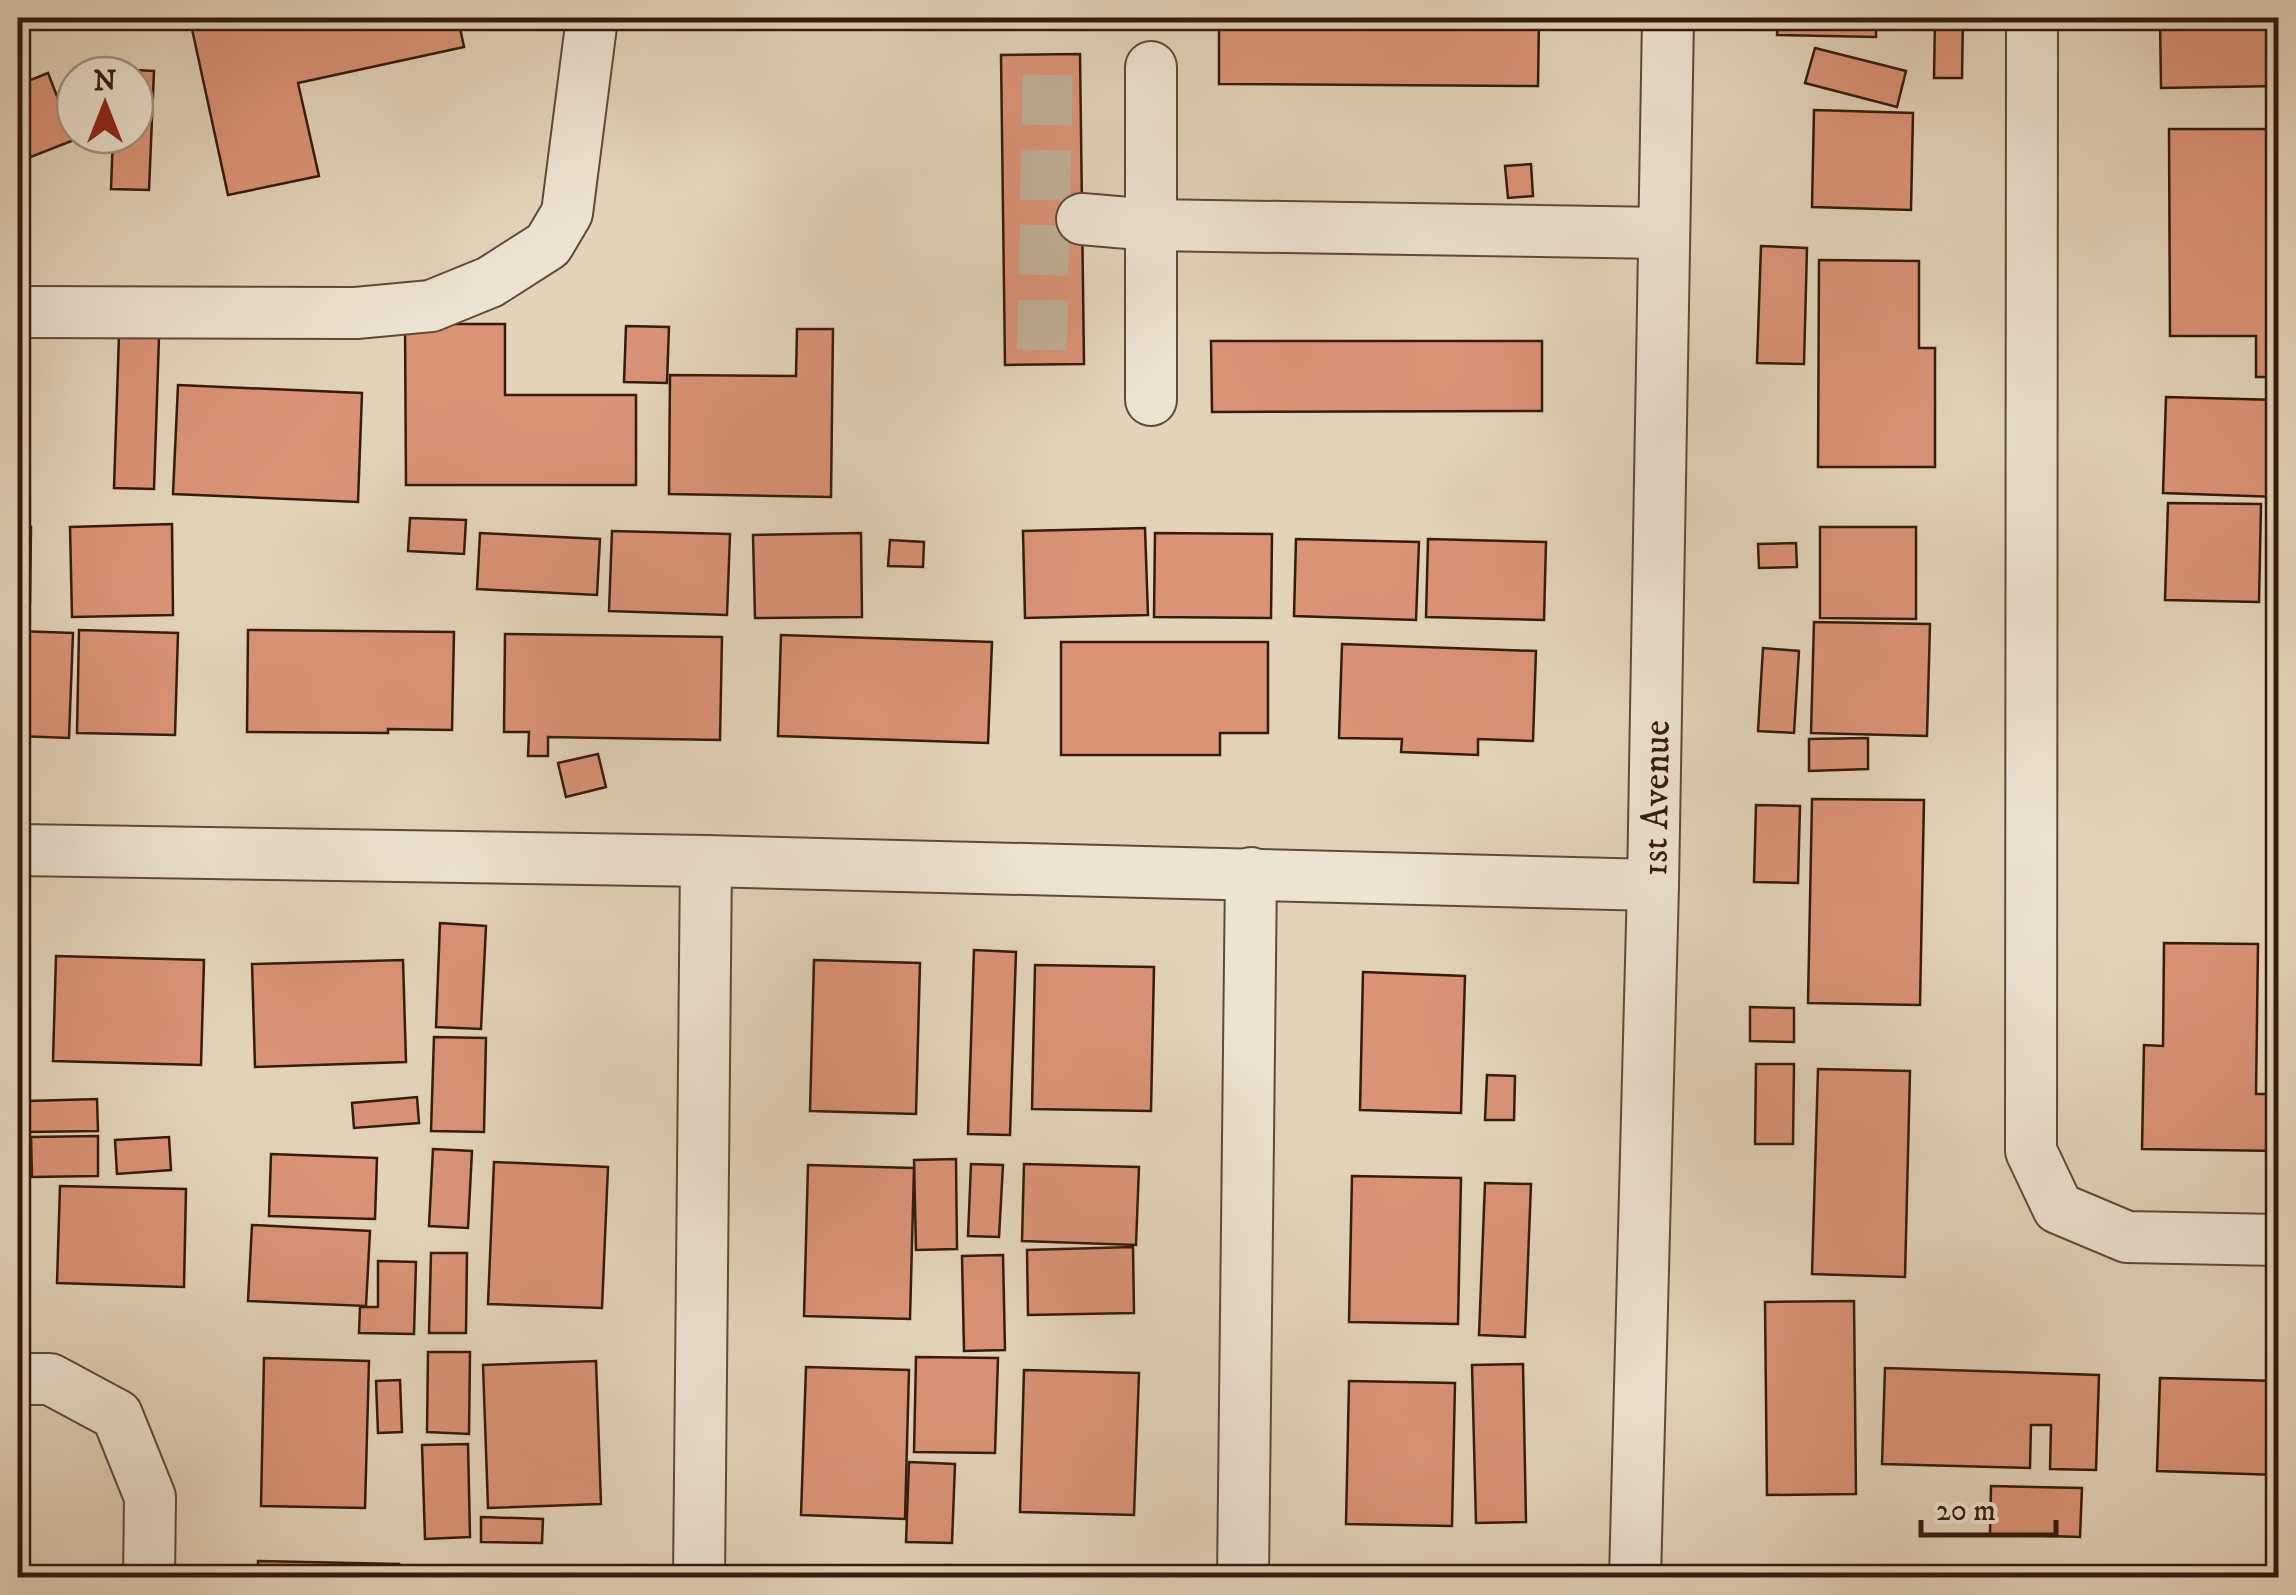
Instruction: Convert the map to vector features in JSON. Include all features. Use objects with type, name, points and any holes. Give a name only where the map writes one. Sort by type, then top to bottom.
[{"type":"street","points":[[18,312],[356,313],[432,306],[490,282],[548,245],[567,212],[592,18]]},
{"type":"street","name":"1st Avenue","points":[[1635,1578],[1653,885],[1668,18]]},
{"type":"street","points":[[2032,18],[2031,1151],[2058,1208],[2128,1238],[2278,1240]]},
{"type":"street","points":[[1150,67],[1150,400]]},
{"type":"street","points":[[1082,220],[1150,226],[1664,233]]},
{"type":"street","points":[[18,850],[706,861],[1653,885]]},
{"type":"street","points":[[698,1578],[706,861]]},
{"type":"street","points":[[1244,1578],[1252,873]]},
{"type":"street","points":[[18,1379],[50,1379],[117,1415],[150,1498],[149,1578]]},
{"type":"building","points":[[246,18],[458,18],[464,47],[298,83],[319,176],[228,195],[192,29]]},
{"type":"building","points":[[1219,18],[1539,18],[1538,86],[1219,84]]},
{"type":"building","points":[[1778,18],[1876,18],[1876,37],[1777,35]]},
{"type":"building","points":[[1935,18],[1963,18],[1962,78],[1934,78]]},
{"type":"building","points":[[2160,18],[2278,18],[2278,86],[2161,88]]},
{"type":"building","points":[[1815,48],[1906,71],[1897,107],[1805,83]]},
{"type":"building","points":[[1080,54],[1084,364],[1005,365],[1001,55]]},
{"type":"building","points":[[48,73],[55,91],[55,147],[18,162],[18,85]]},
{"type":"building","points":[[1814,110],[1913,113],[1911,210],[1812,207]]},
{"type":"building","points":[[2169,129],[2278,129],[2278,377],[2256,377],[2256,336],[2170,336]]},
{"type":"building","points":[[112,155],[150,155],[149,190],[111,189]]},
{"type":"building","points":[[1531,164],[1533,196],[1508,198],[1505,166]]},
{"type":"building","points":[[1761,246],[1807,248],[1804,364],[1757,363]]},
{"type":"building","points":[[1819,260],[1919,261],[1919,348],[1935,348],[1935,467],[1818,467]]},
{"type":"building","points":[[405,324],[505,324],[505,395],[636,395],[636,485],[406,485]]},
{"type":"building","points":[[626,326],[669,327],[667,383],[624,382]]},
{"type":"building","points":[[797,329],[833,329],[831,497],[669,494],[670,375],[796,376]]},
{"type":"building","points":[[119,335],[159,337],[154,489],[114,488]]},
{"type":"building","points":[[1211,341],[1542,341],[1542,411],[1212,412]]},
{"type":"building","points":[[178,385],[362,393],[358,502],[173,494]]},
{"type":"building","points":[[2166,397],[2278,400],[2278,497],[2163,493]]},
{"type":"building","points":[[2168,503],[2261,504],[2259,602],[2165,600]]},
{"type":"building","points":[[410,518],[466,520],[464,554],[408,551]]},
{"type":"building","points":[[172,524],[173,615],[72,617],[70,527]]},
{"type":"building","points":[[18,526],[31,527],[30,603],[18,603]]},
{"type":"building","points":[[1820,527],[1916,527],[1916,619],[1820,618]]},
{"type":"building","points":[[1145,528],[1148,615],[1025,618],[1023,531]]},
{"type":"building","points":[[612,531],[730,534],[727,615],[609,611]]},
{"type":"building","points":[[480,533],[600,539],[597,595],[477,589]]},
{"type":"building","points":[[861,533],[862,617],[755,618],[753,535]]},
{"type":"building","points":[[1155,533],[1272,534],[1271,618],[1154,617]]},
{"type":"building","points":[[1296,539],[1419,542],[1416,620],[1294,616]]},
{"type":"building","points":[[1428,539],[1546,542],[1544,620],[1426,617]]},
{"type":"building","points":[[890,540],[924,542],[923,567],[888,566]]},
{"type":"building","points":[[1796,543],[1797,567],[1759,568],[1758,544]]},
{"type":"building","points":[[1814,622],[1930,624],[1927,736],[1811,733]]},
{"type":"building","points":[[79,630],[178,633],[175,735],[77,733]]},
{"type":"building","points":[[248,630],[454,632],[452,730],[247,732]]},
{"type":"building","points":[[18,631],[73,633],[69,738],[18,736]]},
{"type":"building","points":[[505,634],[722,637],[720,740],[548,737],[548,756],[528,756],[529,732],[504,732]]},
{"type":"building","points":[[781,635],[992,642],[988,743],[778,736]]},
{"type":"building","points":[[1061,642],[1268,642],[1268,733],[1220,733],[1220,755],[1061,755]]},
{"type":"building","points":[[1342,644],[1536,651],[1533,741],[1478,739],[1478,755],[1401,752],[1402,739],[1339,738]]},
{"type":"building","points":[[1763,648],[1799,651],[1794,733],[1758,731]]},
{"type":"building","points":[[1868,738],[1868,769],[1809,771],[1809,739]]},
{"type":"building","points":[[598,754],[606,787],[566,797],[558,763]]},
{"type":"building","points":[[1812,799],[1924,800],[1920,1005],[1808,1003]]},
{"type":"building","points":[[1756,805],[1800,806],[1798,883],[1754,882]]},
{"type":"building","points":[[440,923],[486,926],[481,1029],[436,1027]]},
{"type":"building","points":[[2164,943],[2258,944],[2256,1094],[2278,1094],[2278,1151],[2142,1149],[2144,1045],[2163,1046]]},
{"type":"building","points":[[974,950],[1016,952],[1010,1135],[968,1134]]},
{"type":"building","points":[[56,956],[204,960],[201,1065],[53,1061]]},
{"type":"building","points":[[403,960],[406,1062],[255,1067],[252,964]]},
{"type":"building","points":[[814,960],[920,963],[916,1114],[810,1111]]},
{"type":"building","points":[[1035,965],[1154,967],[1151,1111],[1032,1109]]},
{"type":"building","points":[[1363,972],[1465,976],[1461,1113],[1360,1110]]},
{"type":"building","points":[[1750,1007],[1794,1008],[1794,1042],[1750,1041]]},
{"type":"building","points":[[434,1037],[486,1038],[484,1132],[431,1131]]},
{"type":"building","points":[[1756,1064],[1794,1064],[1793,1144],[1755,1144]]},
{"type":"building","points":[[1818,1069],[1910,1071],[1905,1277],[1812,1274]]},
{"type":"building","points":[[1487,1075],[1515,1076],[1514,1120],[1485,1120]]},
{"type":"building","points":[[417,1097],[419,1123],[354,1128],[352,1103]]},
{"type":"building","points":[[97,1099],[98,1131],[28,1132],[28,1101]]},
{"type":"building","points":[[98,1136],[98,1176],[32,1177],[31,1137]]},
{"type":"building","points":[[169,1137],[171,1170],[117,1174],[115,1140]]},
{"type":"building","points":[[433,1149],[472,1151],[468,1228],[429,1226]]},
{"type":"building","points":[[271,1154],[377,1158],[375,1219],[269,1216]]},
{"type":"building","points":[[956,1159],[957,1249],[916,1250],[914,1160]]},
{"type":"building","points":[[494,1162],[608,1167],[602,1308],[488,1304]]},
{"type":"building","points":[[971,1164],[1003,1165],[999,1237],[968,1236]]},
{"type":"building","points":[[1024,1164],[1139,1167],[1136,1245],[1022,1241]]},
{"type":"building","points":[[808,1165],[914,1168],[910,1319],[804,1316]]},
{"type":"building","points":[[1352,1176],[1461,1178],[1458,1324],[1349,1322]]},
{"type":"building","points":[[1485,1183],[1531,1184],[1525,1337],[1479,1335]]},
{"type":"building","points":[[60,1186],[186,1189],[184,1287],[57,1283]]},
{"type":"building","points":[[252,1225],[370,1231],[366,1306],[248,1301]]},
{"type":"building","points":[[1133,1247],[1134,1313],[1028,1315],[1027,1250]]},
{"type":"building","points":[[431,1253],[467,1253],[466,1333],[429,1333]]},
{"type":"building","points":[[1003,1255],[1005,1350],[964,1351],[962,1256]]},
{"type":"building","points":[[378,1261],[416,1262],[414,1334],[359,1333],[360,1307],[378,1307]]},
{"type":"building","points":[[1854,1301],[1856,1494],[1767,1495],[1765,1302]]},
{"type":"building","points":[[428,1352],[470,1352],[469,1434],[427,1432]]},
{"type":"building","points":[[916,1357],[998,1358],[995,1453],[914,1452]]},
{"type":"building","points":[[264,1358],[369,1361],[365,1508],[261,1506]]},
{"type":"building","points":[[596,1361],[601,1504],[488,1508],[483,1365]]},
{"type":"building","points":[[1523,1364],[1526,1522],[1476,1523],[1472,1365]]},
{"type":"building","points":[[806,1367],[909,1370],[905,1519],[801,1515]]},
{"type":"building","points":[[1885,1368],[2099,1375],[2096,1470],[2050,1469],[2051,1425],[2031,1425],[2030,1468],[1882,1464]]},
{"type":"building","points":[[1024,1370],[1139,1373],[1134,1515],[1020,1512]]},
{"type":"building","points":[[2160,1378],[2278,1381],[2278,1475],[2157,1471]]},
{"type":"building","points":[[400,1380],[402,1432],[378,1433],[376,1381]]},
{"type":"building","points":[[1349,1381],[1455,1383],[1452,1526],[1346,1524]]},
{"type":"building","points":[[468,1444],[470,1537],[425,1539],[422,1445]]},
{"type":"building","points":[[909,1462],[955,1464],[952,1543],[906,1542]]},
{"type":"building","points":[[1991,1486],[2082,1488],[2080,1537],[1990,1534]]},
{"type":"building","points":[[481,1517],[543,1519],[542,1543],[481,1542]]},
{"type":"building","points":[[258,1561],[399,1564],[398,1578],[258,1578]]},
{"type":"building","points":[[950,1565],[951,1578],[798,1578],[798,1569]]},
{"type":"building","points":[[587,1566],[587,1578],[479,1578],[479,1567]]},
{"type":"building","points":[[409,1572],[464,1573],[463,1578],[409,1578]]},
{"type":"building","points":[[1525,1574],[1526,1578],[1331,1576]]},
{"type":"tunnel","points":[[1042,350],[1048,61]]}]
